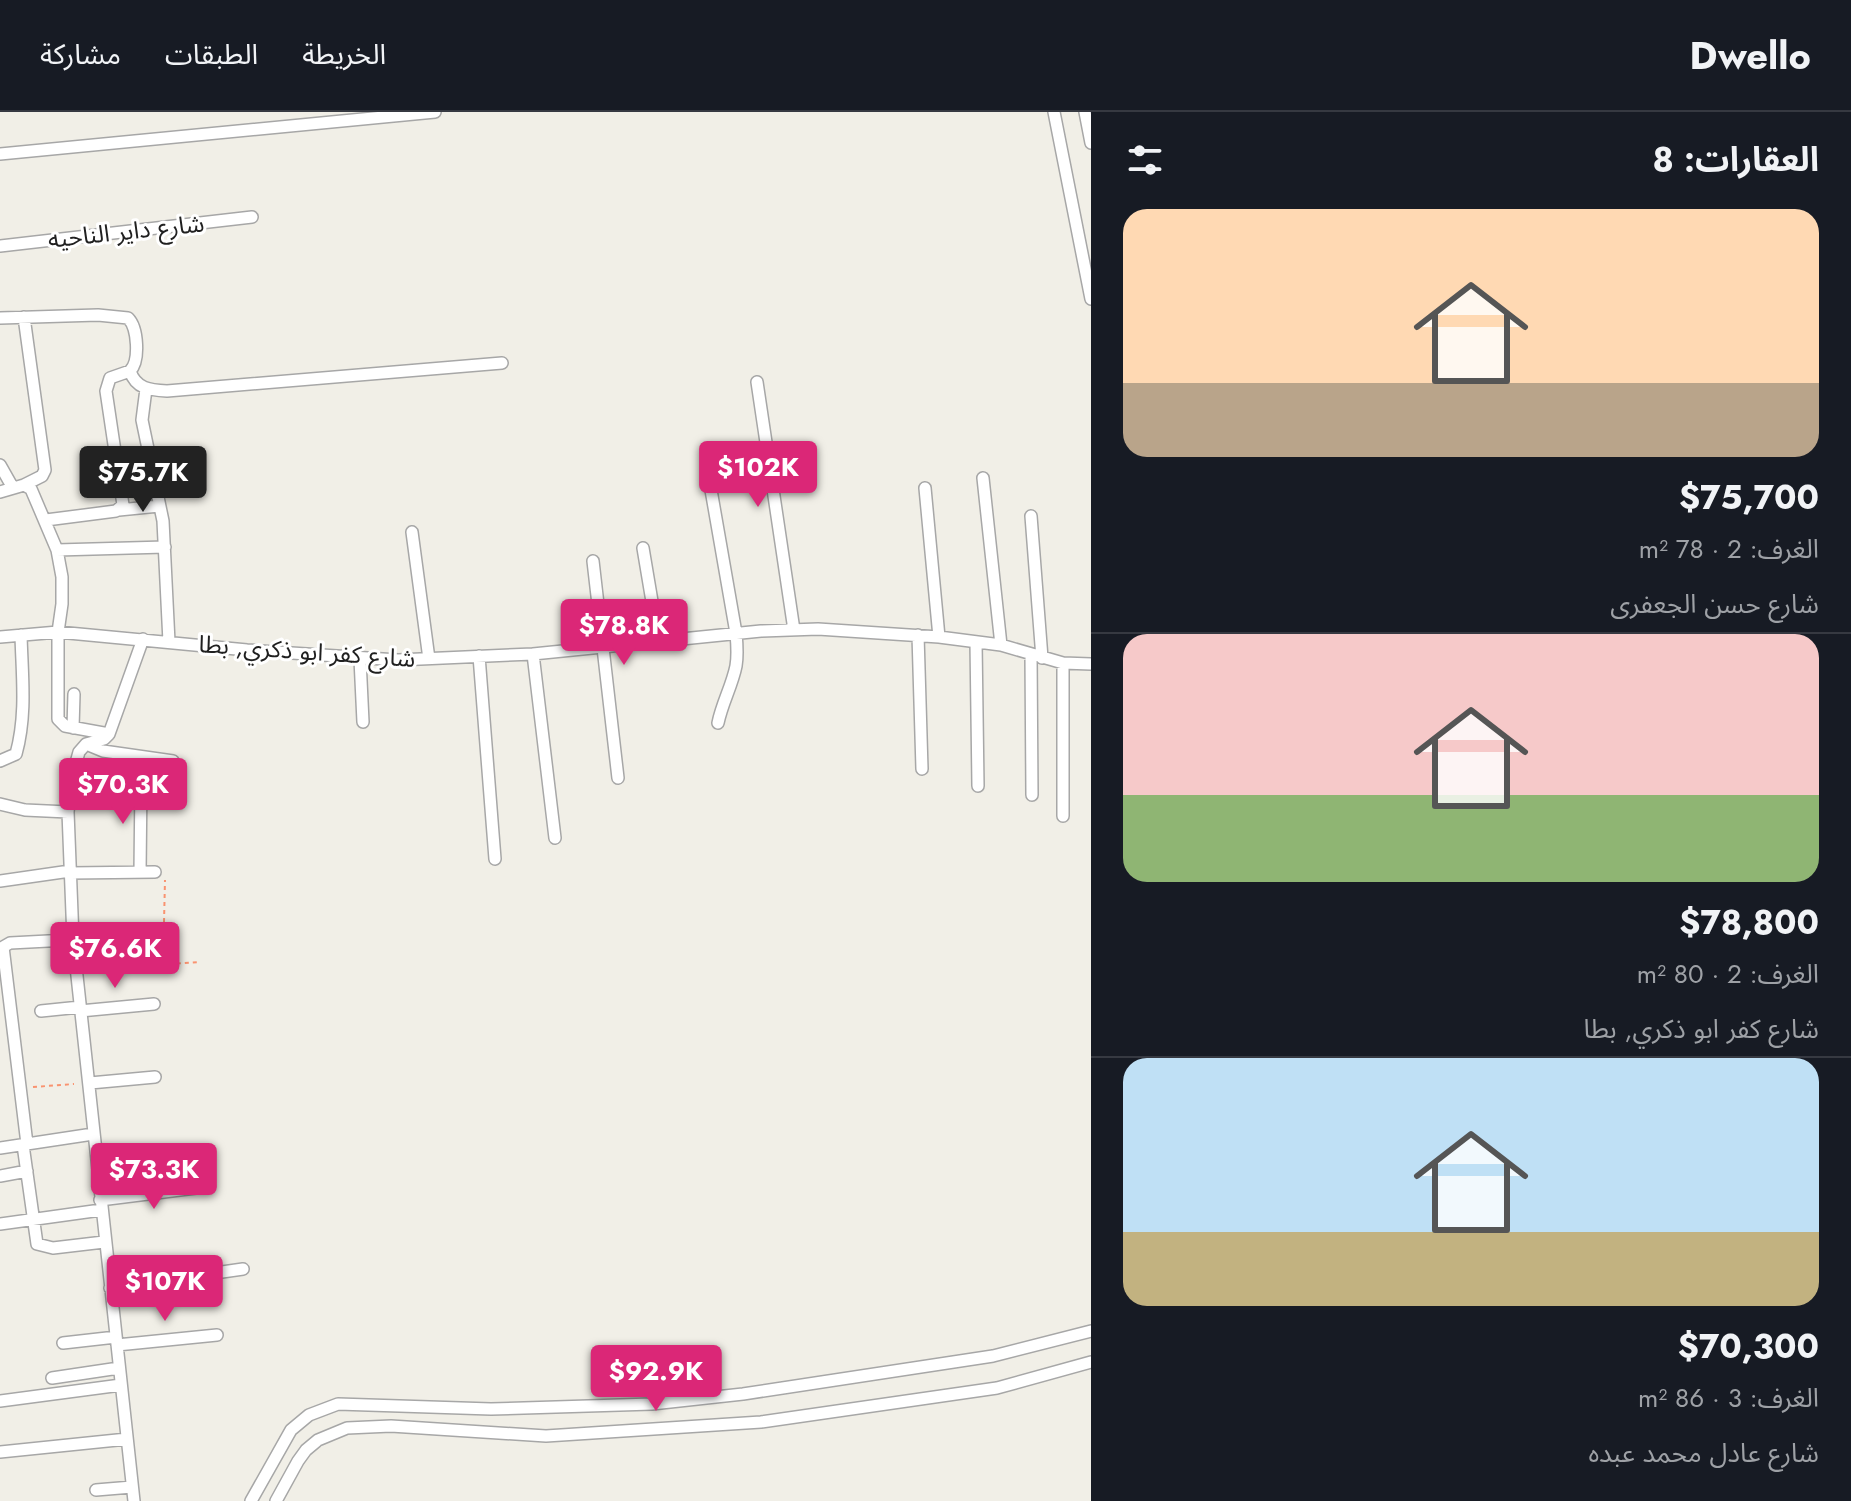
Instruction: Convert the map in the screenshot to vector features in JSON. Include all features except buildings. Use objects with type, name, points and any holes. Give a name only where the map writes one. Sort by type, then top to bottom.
[{"type":"street","points":[[0,154],[435,112]]},
{"type":"street","points":[[1054,112],[1091,299]]},
{"type":"street","points":[[1085,112],[1091,143]]},
{"type":"street","name":"شارع داير الناحيه","points":[[0,246],[252,217]]},
{"type":"street","points":[[0,318],[98,315],[128,318],[133,323],[136,361],[130,371],[110,378],[106,391],[124,502],[119,510]]},
{"type":"street","points":[[0,492],[36,480],[45,470],[24,317]]},
{"type":"street","points":[[130,371],[136,382],[146,389],[167,391],[502,363]]},
{"type":"street","points":[[757,382],[794,630]]},
{"type":"street","points":[[146,389],[143,431],[165,547],[169,642]]},
{"type":"street","points":[[0,465],[18,486],[31,489],[57,550],[63,598],[58,632],[58,719],[65,726],[109,734]]},
{"type":"street","points":[[707,467],[736,633],[736,665],[718,723]]},
{"type":"street","points":[[983,478],[1001,645]]},
{"type":"street","points":[[925,488],[939,637]]},
{"type":"street","points":[[46,520],[159,506]]},
{"type":"street","points":[[1031,516],[1036,656],[1032,795]]},
{"type":"street","points":[[412,532],[429,659]]},
{"type":"street","points":[[57,550],[165,547]]},
{"type":"street","points":[[643,548],[659,643]]},
{"type":"street","points":[[593,561],[618,778]]},
{"type":"street","name":"شارع كفر ابو ذكري, بطا","points":[[143,639],[360,659],[429,659],[533,654],[794,630],[939,637],[1001,645],[1063,663],[1091,664]]},
{"type":"street","points":[[0,637],[58,632],[143,639],[109,734],[104,739],[86,744],[77,759],[68,812],[73,939],[134,1501]]},
{"type":"street","points":[[0,761],[16,754],[21,732],[21,635]]},
{"type":"street","points":[[918,635],[922,769]]},
{"type":"street","points":[[976,642],[978,786]]},
{"type":"street","points":[[533,654],[555,838]]},
{"type":"street","points":[[479,656],[495,859]]},
{"type":"street","points":[[360,659],[363,722]]},
{"type":"street","points":[[1063,663],[1063,816]]},
{"type":"street","points":[[73,728],[74,694]]},
{"type":"street","points":[[86,744],[110,753],[173,761]]},
{"type":"street","points":[[140,872],[141,781]]},
{"type":"street","points":[[0,804],[35,811],[68,812]]},
{"type":"street","points":[[0,881],[70,872],[155,872]]},
{"type":"street","points":[[104,1242],[53,1248],[40,1246],[35,1240],[3,947],[10,943],[163,935]]},
{"type":"street","points":[[41,1011],[154,1004]]},
{"type":"street","points":[[90,1083],[155,1077]]},
{"type":"street","points":[[0,1148],[93,1134]]},
{"type":"street","points":[[0,1176],[27,1171]]},
{"type":"street","points":[[0,1224],[204,1187]]},
{"type":"street","points":[[110,1288],[243,1269]]},
{"type":"street","points":[[251,1501],[291,1430],[309,1415],[338,1404],[504,1409],[652,1404],[743,1394],[993,1356],[1091,1331]]},
{"type":"street","points":[[63,1343],[217,1335]]},
{"type":"street","points":[[276,1501],[306,1450],[326,1435],[347,1428],[391,1426],[546,1436],[745,1423],[997,1388],[1091,1362]]},
{"type":"street","points":[[52,1378],[119,1368]]},
{"type":"street","points":[[0,1401],[121,1385]]},
{"type":"street","points":[[0,1452],[127,1439]]},
{"type":"street","points":[[96,1490],[132,1487]]},
{"type":"path","points":[[155,872],[162,874],[164,879],[163,935]]},
{"type":"path","points":[[76,970],[199,962]]},
{"type":"path","points":[[20,1088],[90,1083]]}]
